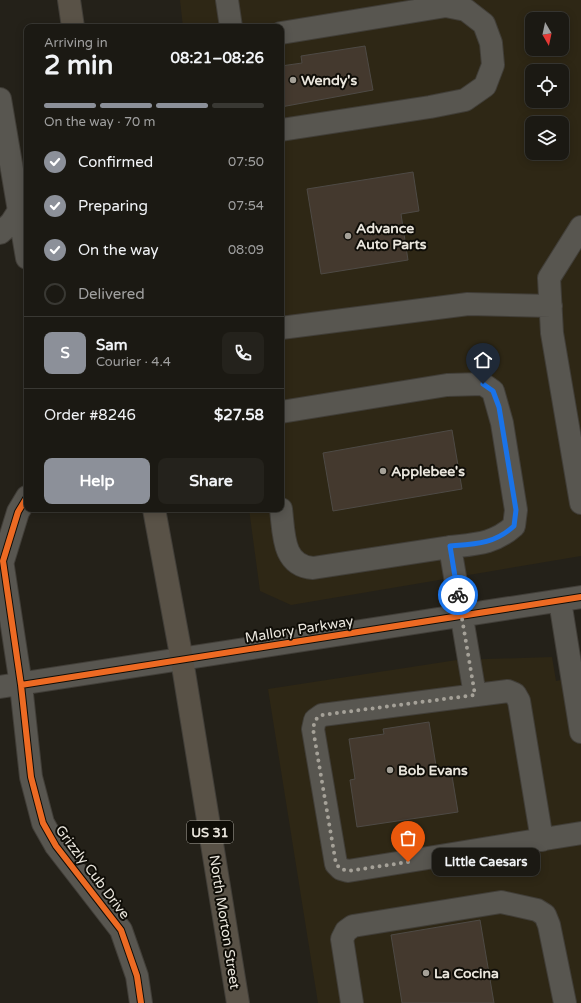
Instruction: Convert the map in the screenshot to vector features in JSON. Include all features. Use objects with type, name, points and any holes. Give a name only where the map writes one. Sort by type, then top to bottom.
[{"type":"main road","points":[[69,0],[73,24]]},
{"type":"main road","name":"North Morton Street","points":[[155,512],[182,660],[238,1003]]},
{"type":"street","points":[[227,0],[231,24]]},
{"type":"street","points":[[284,33],[446,6],[466,10],[484,24],[491,43],[493,65],[484,86],[465,100],[430,107],[284,130]]},
{"type":"street","points":[[0,99],[24,237]]},
{"type":"street","points":[[0,233],[11,223],[20,209]]},
{"type":"street","points":[[581,227],[549,278],[552,333],[581,503]]},
{"type":"street","points":[[284,328],[468,304],[551,306]]},
{"type":"street","points":[[280,512],[286,549],[292,560],[303,568],[313,568],[450,546],[487,543],[504,536],[514,526],[516,510],[502,422],[493,391],[483,384],[447,385],[284,412]]},
{"type":"street","name":"Grizzly Cub Drive","points":[[24,501],[18,512],[2,554],[10,686],[31,777],[42,822],[56,846],[121,930],[137,976],[141,1003]]},
{"type":"street","points":[[450,546],[475,695]]},
{"type":"street","points":[[570,599],[580,718]]},
{"type":"street","name":"Mallory Parkway","points":[[10,686],[570,599]]},
{"type":"street","points":[[542,840],[519,701],[515,694],[508,691],[475,695],[322,715],[315,720],[313,729],[336,864],[341,869],[348,871],[542,840],[581,833]]},
{"type":"street","points":[[352,1003],[342,939],[346,931],[353,926],[501,902],[537,910],[545,915],[570,994]]},
{"type":"shaded area","points":[[180,0],[581,0],[581,556],[291,605],[260,591],[249,512],[284,512],[284,24],[183,24]]},
{"type":"shaded area","points":[[552,657],[556,681],[581,676],[581,1003],[318,1003],[268,689],[457,660]]},
{"type":"building","points":[[365,46],[373,90],[284,106],[284,66],[302,63],[301,56]]},
{"type":"building","points":[[413,172],[419,211],[401,214],[408,260],[321,274],[307,189]]},
{"type":"building","points":[[452,430],[462,489],[333,511],[323,453]]},
{"type":"building","points":[[429,722],[437,772],[451,770],[458,812],[357,827],[350,780],[355,779],[349,739],[384,734],[383,729]]},
{"type":"building","points":[[480,920],[494,1003],[402,1003],[391,935]]},
{"type":"cycle path","points":[[24,502],[18,512],[3,561],[21,685],[31,777],[43,823],[56,846],[121,930],[137,976],[141,1003]]},
{"type":"cycle path","points":[[21,685],[581,597]]},
{"type":"way so far","points":[[408,862],[348,871],[341,869],[336,864],[313,729],[315,720],[322,715],[475,695],[458,595]]},
{"type":"place","name":"Wendy's","points":[[293,80]]},
{"type":"place","name":"Advance Auto Parts","points":[[348,236]]},
{"type":"place","name":"Applebee's","points":[[383,471]]},
{"type":"place","name":"Bob Evans","points":[[390,770]]},
{"type":"place","name":"Little Caesars","points":[[408,862]]},
{"type":"place","name":"La Cocina","points":[[426,973]]},
{"type":"route","points":[[458,595],[450,546],[487,543],[504,536],[514,526],[516,510],[499,407],[493,391],[483,384]]}]
